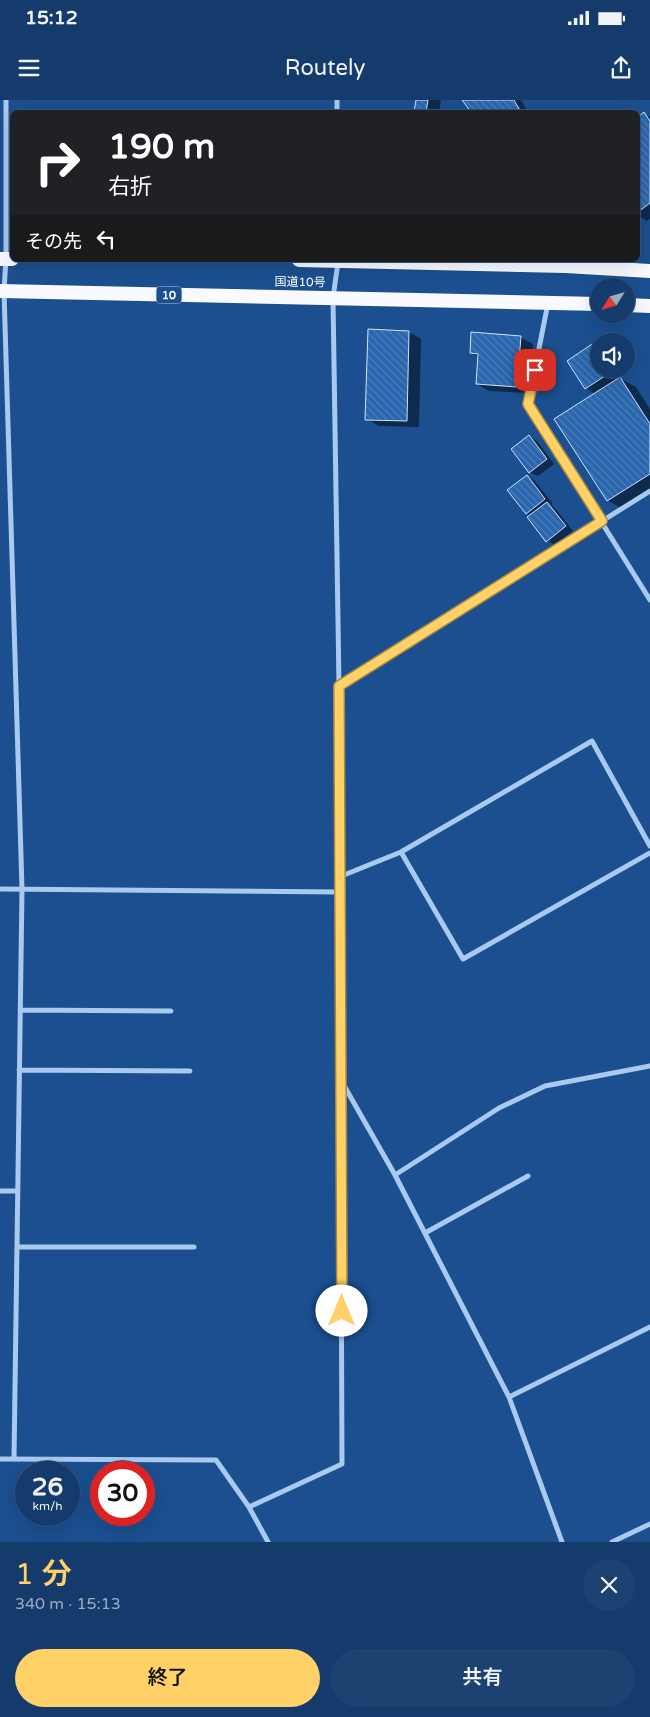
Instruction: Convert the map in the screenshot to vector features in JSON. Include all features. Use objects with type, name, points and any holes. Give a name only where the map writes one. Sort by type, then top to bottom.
[{"type":"highway","name":"国道10号","points":[[414,262],[566,266],[650,271]]},
{"type":"highway","points":[[566,266],[650,267]]},
{"type":"highway","name":"国道10号","points":[[2,291],[590,304]]},
{"type":"highway","points":[[635,305],[650,306]]},
{"type":"street","points":[[6,100],[6,258],[2,291],[22,889],[14,1459]]},
{"type":"street","points":[[249,1507],[342,1464],[339,686],[333,298],[338,262]]},
{"type":"street","points":[[548,302],[528,404],[650,600]]},
{"type":"street","points":[[339,686],[650,491]]},
{"type":"street","points":[[339,877],[401,852],[592,741],[650,846]]},
{"type":"street","points":[[401,852],[463,959],[650,853]]},
{"type":"street","points":[[0,889],[339,892]]},
{"type":"street","points":[[20,1010],[171,1011]]},
{"type":"street","points":[[395,1175],[499,1108],[546,1086],[650,1066]]},
{"type":"street","points":[[19,1070],[190,1071]]},
{"type":"street","points":[[341,1081],[395,1175],[509,1396],[562,1542]]},
{"type":"street","points":[[425,1234],[528,1176]]},
{"type":"street","points":[[0,1191],[18,1191]]},
{"type":"street","points":[[17,1247],[194,1246]]},
{"type":"street","points":[[509,1396],[650,1327]]},
{"type":"street","points":[[0,1459],[216,1460],[249,1507],[268,1542]]},
{"type":"street","points":[[612,1542],[650,1524]]},
{"type":"building","points":[[416,100],[428,100],[426,110],[414,110]]},
{"type":"building","points":[[462,100],[514,100],[520,110],[470,110]]},
{"type":"building","points":[[644,112],[650,121],[650,203],[640,210],[640,115]]},
{"type":"building","points":[[368,329],[409,331],[407,421],[365,420]]},
{"type":"building","points":[[471,332],[521,336],[517,387],[476,384],[478,354],[470,353]]},
{"type":"building","points":[[590,345],[590,378],[602,378],[585,389],[567,361]]},
{"type":"building","points":[[621,378],[650,424],[650,474],[607,501],[554,419]]},
{"type":"building","points":[[529,435],[547,459],[529,473],[511,449]]},
{"type":"building","points":[[527,475],[545,499],[526,514],[507,490]]},
{"type":"building","points":[[547,502],[566,526],[546,542],[527,517]]},
{"type":"route","points":[[342,1311],[339,686],[602,521],[528,404],[535,370]]}]
